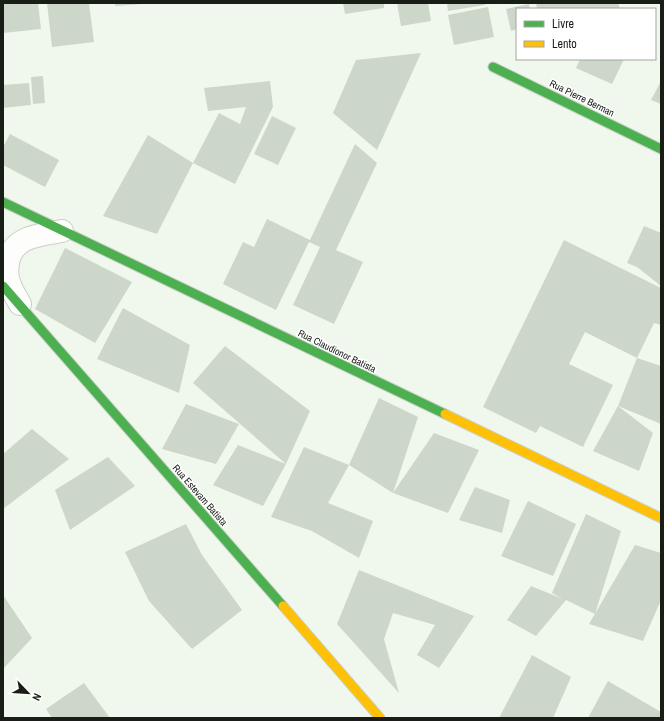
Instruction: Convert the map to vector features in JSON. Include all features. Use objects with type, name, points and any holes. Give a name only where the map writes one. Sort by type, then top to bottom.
[{"type":"street","name":"Rua Pierre Berman","points":[[493,67],[661,149]]},
{"type":"street","name":"Rua Claudionor Batista","points":[[3,202],[661,518]]},
{"type":"street","points":[[21,307],[9,281],[7,269],[12,252],[22,241],[34,236],[62,230]]},
{"type":"street","name":"Rua Estevam Batista","points":[[3,286],[380,718]]},
{"type":"building","points":[[3,3],[38,3],[41,29],[3,33]]},
{"type":"building","points":[[47,3],[89,3],[94,42],[52,47]]},
{"type":"building","points":[[115,3],[143,3],[143,4],[115,6]]},
{"type":"building","points":[[343,3],[384,3],[384,8],[345,14]]},
{"type":"building","points":[[397,3],[428,3],[431,21],[401,26]]},
{"type":"building","points":[[447,3],[485,3],[485,5],[448,11]]},
{"type":"building","points":[[536,3],[618,3],[620,8],[537,8]]},
{"type":"building","points":[[529,4],[530,8],[516,8],[516,29],[511,31],[506,9]]},
{"type":"building","points":[[488,7],[494,37],[454,45],[448,15]]},
{"type":"building","points":[[421,53],[377,150],[333,113],[356,60]]},
{"type":"building","points":[[580,60],[624,60],[612,84],[576,68]]},
{"type":"building","points":[[43,76],[45,103],[33,104],[31,77]]},
{"type":"building","points":[[270,81],[273,107],[235,184],[193,163],[219,113],[240,124],[246,107],[208,111],[204,88]]},
{"type":"building","points":[[661,81],[661,104],[651,100]]},
{"type":"building","points":[[29,83],[31,105],[3,108],[3,85]]},
{"type":"building","points":[[272,116],[296,128],[278,165],[254,154]]},
{"type":"building","points":[[10,134],[59,160],[45,187],[3,165],[3,147]]},
{"type":"building","points":[[148,135],[193,163],[157,234],[103,216]]},
{"type":"building","points":[[355,144],[377,163],[336,250],[363,262],[334,324],[293,305],[320,247],[309,242],[276,310],[223,284],[243,242],[254,247],[267,219],[310,240]]},
{"type":"building","points":[[644,226],[661,233],[661,286],[637,267],[627,263]]},
{"type":"building","points":[[564,240],[661,288],[661,325],[654,323],[637,358],[585,332],[569,364],[613,385],[583,447],[540,426],[536,433],[483,407]]},
{"type":"building","points":[[65,248],[132,282],[95,343],[35,309]]},
{"type":"building","points":[[123,308],[190,345],[179,393],[97,359]]},
{"type":"building","points":[[225,346],[310,411],[286,464],[193,383]]},
{"type":"building","points":[[637,358],[661,366],[661,424],[618,406]]},
{"type":"building","points":[[379,398],[418,417],[393,493],[349,465]]},
{"type":"building","points":[[186,404],[239,424],[216,464],[162,449]]},
{"type":"building","points":[[618,406],[653,433],[639,471],[593,451]]},
{"type":"building","points":[[32,429],[69,459],[3,509],[3,454]]},
{"type":"building","points":[[434,433],[479,450],[448,513],[393,493]]},
{"type":"building","points":[[238,445],[286,464],[263,506],[213,485]]},
{"type":"building","points":[[304,447],[349,465],[328,503],[373,521],[359,558],[312,531],[271,517]]},
{"type":"building","points":[[108,457],[135,486],[70,530],[55,490]]},
{"type":"building","points":[[475,487],[510,500],[502,533],[459,520]]},
{"type":"building","points":[[528,501],[576,524],[553,576],[501,556]]},
{"type":"building","points":[[586,514],[621,531],[595,614],[566,600],[536,636],[507,620],[531,586],[563,599],[552,593]]},
{"type":"building","points":[[186,524],[202,555],[242,610],[192,649],[149,601],[125,552]]},
{"type":"building","points":[[635,545],[661,553],[661,600],[643,641],[589,624]]},
{"type":"building","points":[[359,570],[474,616],[439,668],[417,655],[435,625],[393,613],[384,639],[399,693],[337,624]]},
{"type":"building","points":[[3,595],[32,638],[3,669]]},
{"type":"building","points":[[532,655],[571,677],[553,718],[499,718]]},
{"type":"building","points":[[608,681],[661,712],[661,718],[588,718]]},
{"type":"building","points":[[84,683],[110,718],[52,718],[46,709]]},
{"type":"traffic: fast","points":[[493,67],[661,149]]},
{"type":"traffic: fast","points":[[3,202],[445,414]]},
{"type":"traffic: fast","points":[[3,286],[283,606]]},
{"type":"traffic: slow","points":[[445,414],[661,518]]},
{"type":"traffic: slow","points":[[283,606],[380,718]]}]
